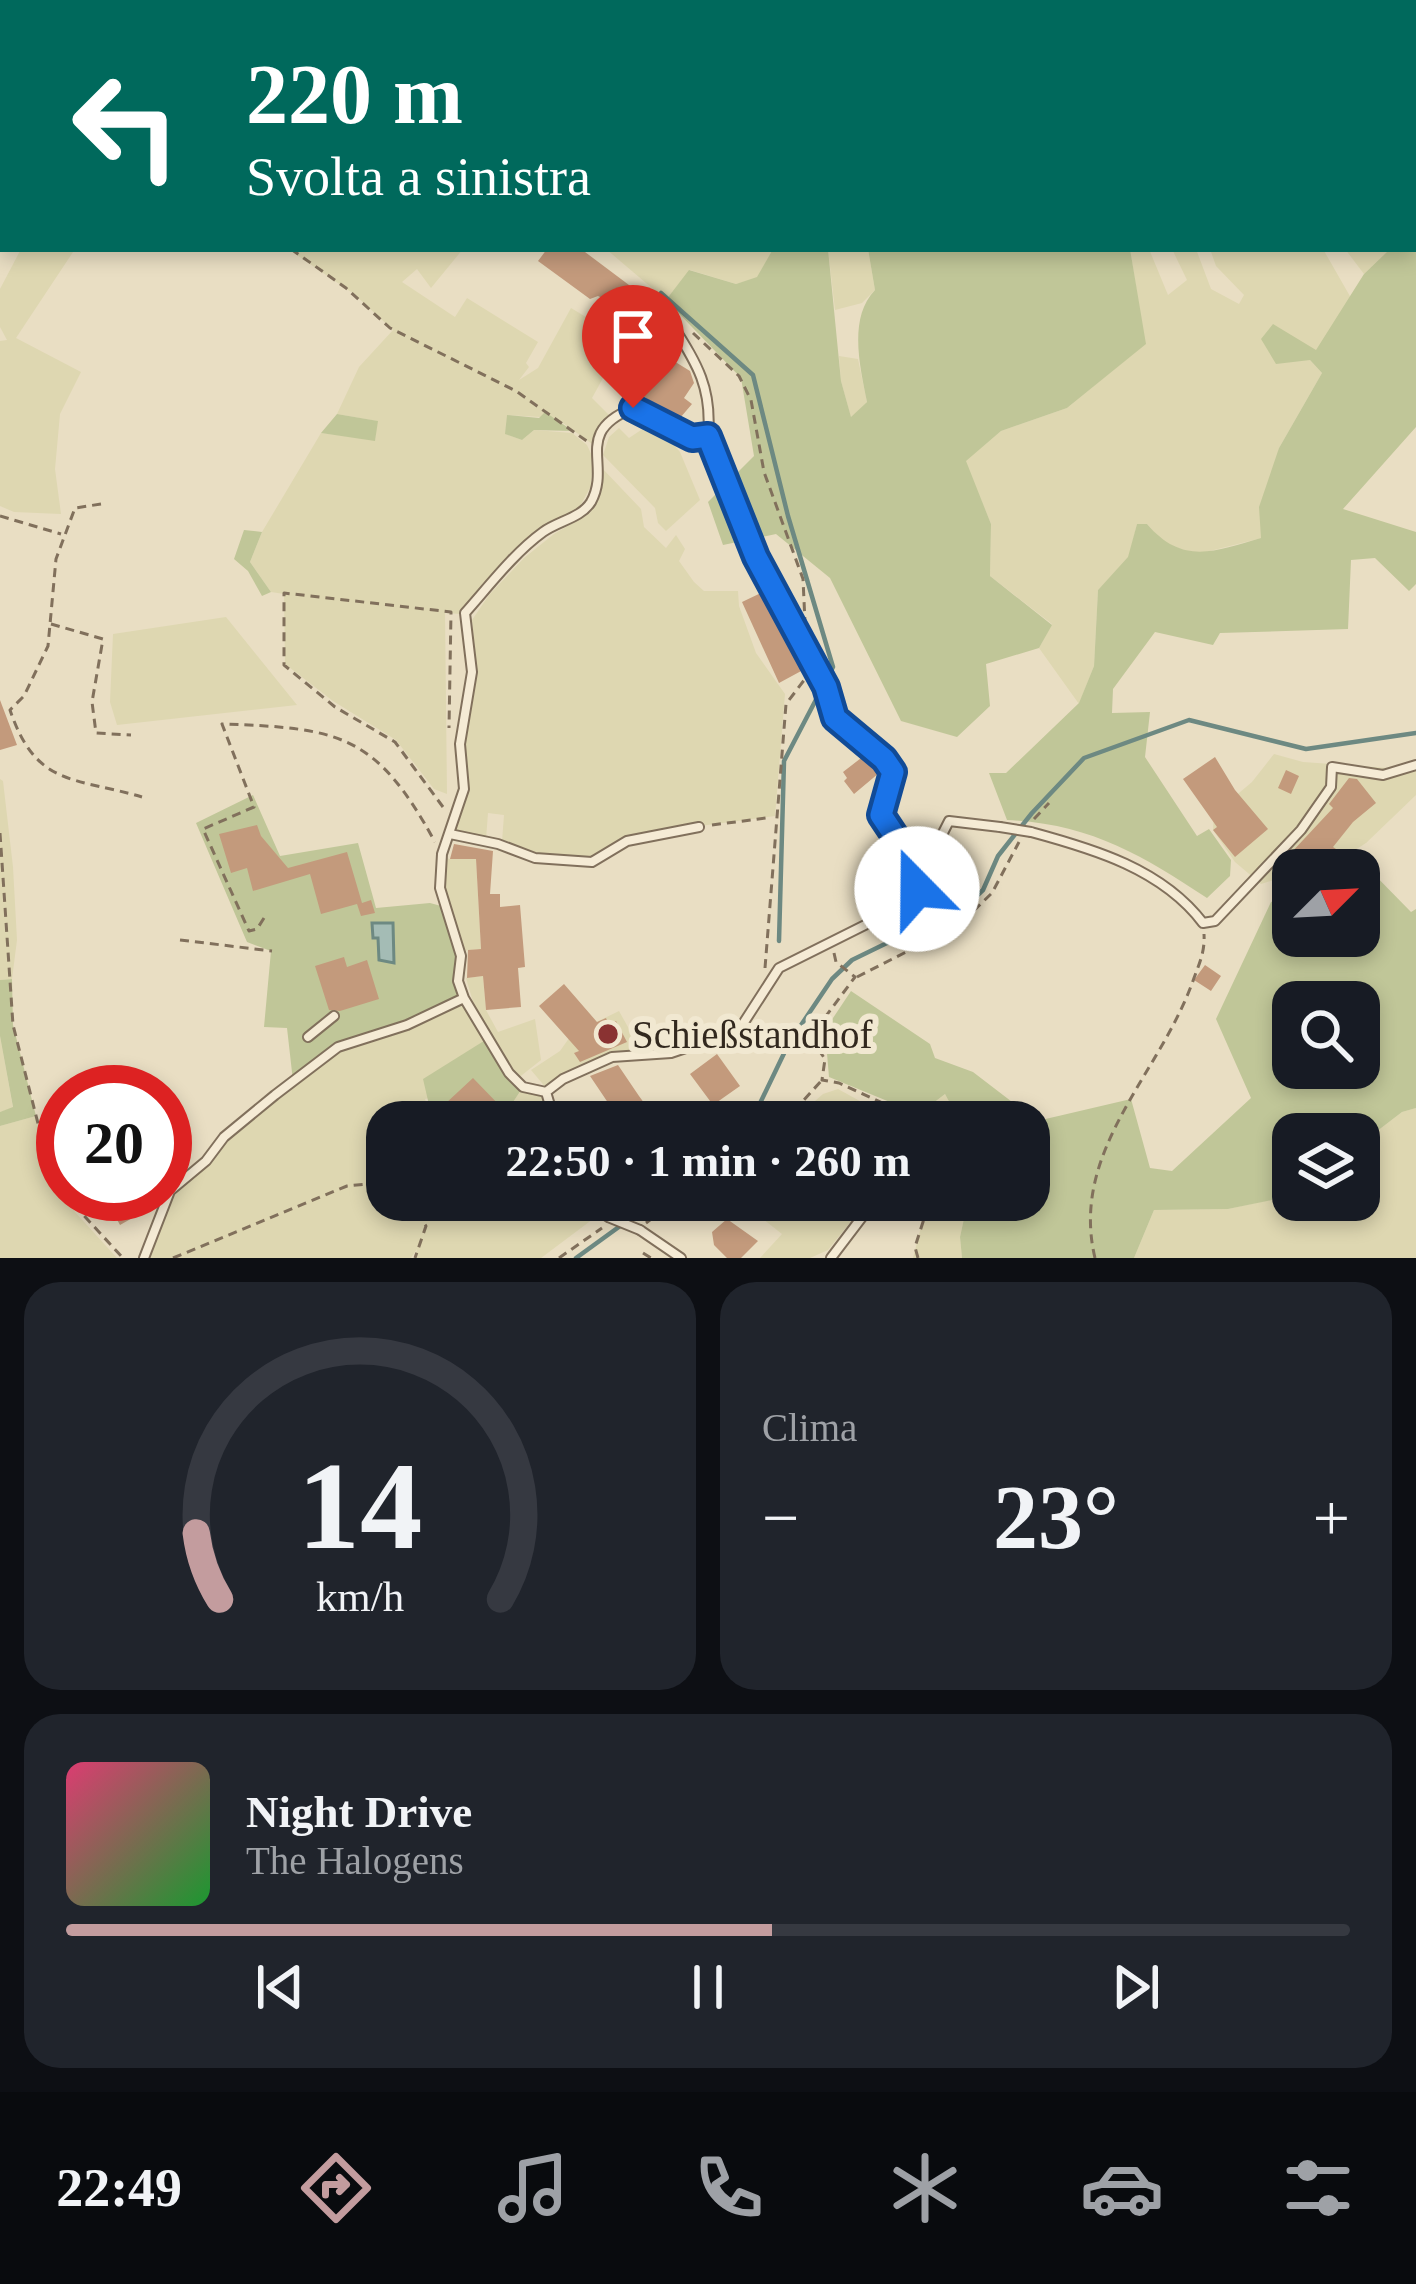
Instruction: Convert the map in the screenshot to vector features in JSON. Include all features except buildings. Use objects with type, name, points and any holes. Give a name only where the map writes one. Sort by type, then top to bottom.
[{"type":"lane","points":[[664,313],[703,376],[711,410],[708,436],[756,557],[826,687],[835,718],[893,772],[881,815],[921,875]]},
{"type":"lane","points":[[708,436],[692,438],[633,408],[611,417],[595,446],[596,484],[590,503],[544,531],[465,614],[472,672],[460,744],[462,803],[442,854],[440,888],[461,956],[458,981],[464,998],[509,1073],[523,1087],[546,1092],[574,1073],[612,1058],[671,1053],[739,1030],[779,968],[907,904],[950,821],[1030,832],[1111,857],[1182,895],[1203,923],[1223,915],[1301,830],[1331,787],[1332,767],[1382,775],[1416,765]]},
{"type":"lane","points":[[450,834],[535,858],[592,862],[627,841],[699,827]]},
{"type":"lane","points":[[144,1258],[170,1191],[275,1095],[338,1047],[407,1025],[464,998]]},
{"type":"lane","points":[[308,1037],[334,1016]]},
{"type":"lane","points":[[546,1092],[549,1101]]},
{"type":"lane","points":[[831,1258],[859,1221]]},
{"type":"lane","points":[[606,1222],[644,1232],[681,1258]]},
{"type":"path","points":[[295,252],[354,294],[390,328],[516,391],[595,446]]},
{"type":"path","points":[[664,313],[682,322],[739,376],[752,400],[764,472],[803,579],[807,654]]},
{"type":"path","points":[[101,503],[75,508],[63,535],[48,646],[24,696],[10,710],[28,753],[63,778],[142,797]]},
{"type":"path","points":[[0,516],[63,535]]},
{"type":"path","points":[[449,727],[451,612],[284,593],[284,665],[335,707],[395,742],[448,813],[451,804]]},
{"type":"path","points":[[49,623],[103,639],[92,702],[96,733],[130,735]]},
{"type":"path","points":[[767,986],[764,974],[786,704],[813,668]]},
{"type":"path","points":[[264,918],[257,929],[249,931],[203,829],[254,807],[222,724],[299,727],[370,752],[416,807],[442,854]]},
{"type":"path","points":[[803,1101],[822,1080],[825,1059],[814,1043],[817,1028],[855,977],[959,925],[992,893],[1028,827],[1049,803],[1030,832]]},
{"type":"path","points":[[699,827],[766,818]]},
{"type":"path","points":[[0,833],[14,1024],[36,1114]]},
{"type":"path","points":[[1094,1258],[1087,1226],[1104,1144],[1186,1003],[1205,950],[1203,923]]},
{"type":"path","points":[[180,940],[272,951]]},
{"type":"path","points":[[836,962],[855,977]]},
{"type":"path","points":[[822,1080],[875,1101]]},
{"type":"path","points":[[173,1258],[347,1186],[366,1184]]},
{"type":"path","points":[[88,1221],[123,1258]]},
{"type":"path","points":[[415,1258],[426,1226],[423,1221]]},
{"type":"path","points":[[644,1232],[648,1221]]},
{"type":"path","points":[[918,1258],[915,1247],[923,1221]]},
{"type":"path","points":[[559,1258],[606,1222]]},
{"type":"path","points":[[643,1253],[651,1258]]},
{"type":"shaded area","points":[[19,252],[73,252],[16,338],[81,372],[60,414],[55,469],[61,514],[14,512],[0,506],[0,341],[7,340],[0,327],[0,289]]},
{"type":"shaded area","points":[[292,252],[461,252],[431,288],[417,269],[402,282],[455,317],[467,298],[538,342],[519,380],[538,368],[571,308],[624,340],[592,398],[611,417],[595,446],[556,418],[507,415],[506,434],[522,440],[534,430],[572,433],[587,445],[593,458],[591,486],[579,508],[546,524],[501,564],[461,614],[445,613],[447,794],[434,789],[396,740],[285,664],[284,594],[271,592],[250,562],[262,532],[321,433],[375,440],[377,421],[337,414],[359,367],[393,330],[354,294]]},
{"type":"shaded area","points":[[610,252],[771,252],[757,278],[736,284],[690,270],[666,300]]},
{"type":"shaded area","points":[[828,252],[869,252],[875,290],[862,303],[835,310]]},
{"type":"shaded area","points":[[1130,252],[1150,252],[1168,295],[1187,280],[1173,252],[1197,252],[1211,289],[1239,304],[1244,295],[1216,266],[1211,252],[1325,252],[1351,298],[1310,360],[1322,373],[1279,448],[1262,538],[1194,555],[1162,541],[1147,524],[1137,524],[1129,557],[1098,590],[1094,666],[1079,704],[1039,648],[1052,624],[990,576],[991,524],[965,461],[1001,431],[1067,408],[1145,344]]},
{"type":"shaded area","points":[[1347,252],[1387,252],[1364,274]]},
{"type":"shaded area","points":[[839,356],[858,359],[867,402],[851,418],[841,381]]},
{"type":"shaded area","points":[[619,428],[629,438],[644,428],[667,437],[680,452],[700,500],[666,531],[658,523],[655,508],[603,455],[609,437]]},
{"type":"shaded area","points":[[601,467],[641,509],[644,527],[666,548],[676,535],[685,549],[679,561],[694,582],[704,591],[738,591],[756,653],[785,694],[775,816],[632,835],[603,856],[586,858],[533,854],[502,842],[504,815],[488,813],[486,839],[454,834],[467,798],[465,747],[477,670],[472,620],[524,558],[590,513],[601,489]]},
{"type":"shaded area","points":[[226,617],[297,705],[117,725],[110,702],[113,634]]},
{"type":"shaded area","points":[[1274,754],[1303,762],[1416,770],[1416,795],[1357,849],[1272,849],[1272,881],[1261,884],[1235,862],[1213,830],[1214,814],[1252,782]]},
{"type":"shaded area","points":[[0,779],[13,867],[17,940],[12,979],[0,980]]},
{"type":"shaded area","points":[[442,854],[449,859],[476,859],[481,949],[460,951],[440,888]]},
{"type":"shaded area","points":[[483,976],[486,1010],[498,1032],[535,1019],[541,1060],[517,1079],[426,1101],[366,1101],[366,1221],[590,1221],[541,1258],[415,1258],[417,1249],[411,1258],[144,1258],[158,1221],[192,1221],[192,1173],[224,1137],[338,1047],[464,998],[478,1019],[466,978]]},
{"type":"shaded area","points":[[619,1011],[643,1054],[624,1054],[547,1089],[531,1070],[560,1051],[572,1034]]},
{"type":"shaded area","points":[[0,1036],[13,1108],[0,1112]]},
{"type":"shaded area","points":[[523,1087],[546,1092],[549,1101],[514,1101]]},
{"type":"shaded area","points":[[838,1089],[860,1101],[815,1101]]},
{"type":"shaded area","points":[[1416,1108],[1416,1258],[1134,1258],[1154,1210],[1228,1209],[1272,1200],[1272,1221],[1380,1221],[1380,1129]]},
{"type":"shaded area","points":[[36,1116],[36,1221],[83,1221],[117,1258],[0,1258],[0,1126]]},
{"type":"shaded area","points":[[766,1221],[851,1221],[828,1250],[810,1258],[760,1258],[782,1234]]},
{"type":"shaded area","points":[[923,1221],[963,1221],[962,1258],[913,1258]]},
{"type":"green space","points":[[771,252],[828,252],[841,381],[851,417],[867,402],[858,343],[861,314],[875,290],[869,252],[1131,252],[1146,344],[1067,408],[1001,431],[966,461],[991,524],[990,576],[1052,625],[1039,648],[986,664],[990,706],[957,737],[901,721],[830,578],[776,534],[723,545],[708,502],[754,456],[741,378],[666,300],[689,270],[736,284],[757,277]]},
{"type":"green space","points":[[1387,252],[1416,252],[1416,427],[1343,509],[1416,532],[1416,584],[1409,591],[1375,558],[1351,560],[1348,629],[1220,633],[1213,645],[1155,632],[1113,689],[1112,713],[1150,712],[1145,757],[1197,836],[1209,829],[1231,860],[1230,876],[1207,898],[1113,844],[1064,828],[1007,820],[989,773],[1006,773],[1079,703],[1094,666],[1098,590],[1128,557],[1137,524],[1147,524],[1174,546],[1200,552],[1261,538],[1259,507],[1279,448],[1322,373],[1310,360],[1276,364],[1261,339],[1273,324],[1316,350],[1364,274]]},
{"type":"green space","points":[[545,412],[573,431],[534,430],[522,440],[505,434],[507,415],[539,418]]},
{"type":"green space","points":[[337,414],[378,421],[375,441],[321,433]]},
{"type":"green space","points":[[244,530],[262,532],[250,562],[271,592],[262,596],[248,571],[234,559]]},
{"type":"green space","points":[[253,795],[280,856],[358,843],[376,908],[430,903],[445,907],[457,938],[458,981],[464,998],[407,1025],[339,1047],[293,1081],[287,1028],[264,1027],[271,951],[247,942],[196,823]]},
{"type":"green space","points":[[1380,880],[1411,912],[1416,909],[1416,1108],[1380,1129],[1380,1113],[1272,1113],[1272,1200],[1228,1209],[1154,1210],[1134,1258],[962,1258],[963,1221],[1050,1221],[1050,1118],[1131,1099],[1150,1168],[1172,1171],[1251,1098],[1216,1019],[1271,902],[1272,957],[1380,957]]},
{"type":"green space","points":[[12,979],[13,1025],[36,1116],[0,1126],[0,1112],[13,1107],[0,1036],[0,980]]},
{"type":"green space","points":[[851,991],[930,1044],[935,1058],[973,1072],[1011,1101],[949,1101],[945,1094],[936,1101],[887,1101],[829,1077],[825,1030]]},
{"type":"green space","points":[[487,1039],[523,1087],[514,1101],[428,1101],[423,1079]]},
{"type":"water","points":[[372,923],[393,923],[394,963],[379,960]]},
{"type":"waterway","points":[[661,293],[753,375],[833,667],[784,761],[779,941]]},
{"type":"waterway","points":[[761,1101],[789,1043],[832,979],[852,960],[926,924],[953,918],[983,890],[998,856],[1084,758],[1189,720],[1306,749],[1416,733]]},
{"type":"waterway","points":[[576,1258],[627,1221]]},
{"type":"place","name":"Schießstandhof","points":[[608,1034]]},
{"type":"route","points":[[633,408],[692,438],[708,436],[756,557],[826,687],[830,710],[893,772],[881,815],[921,875],[917,889]]}]
